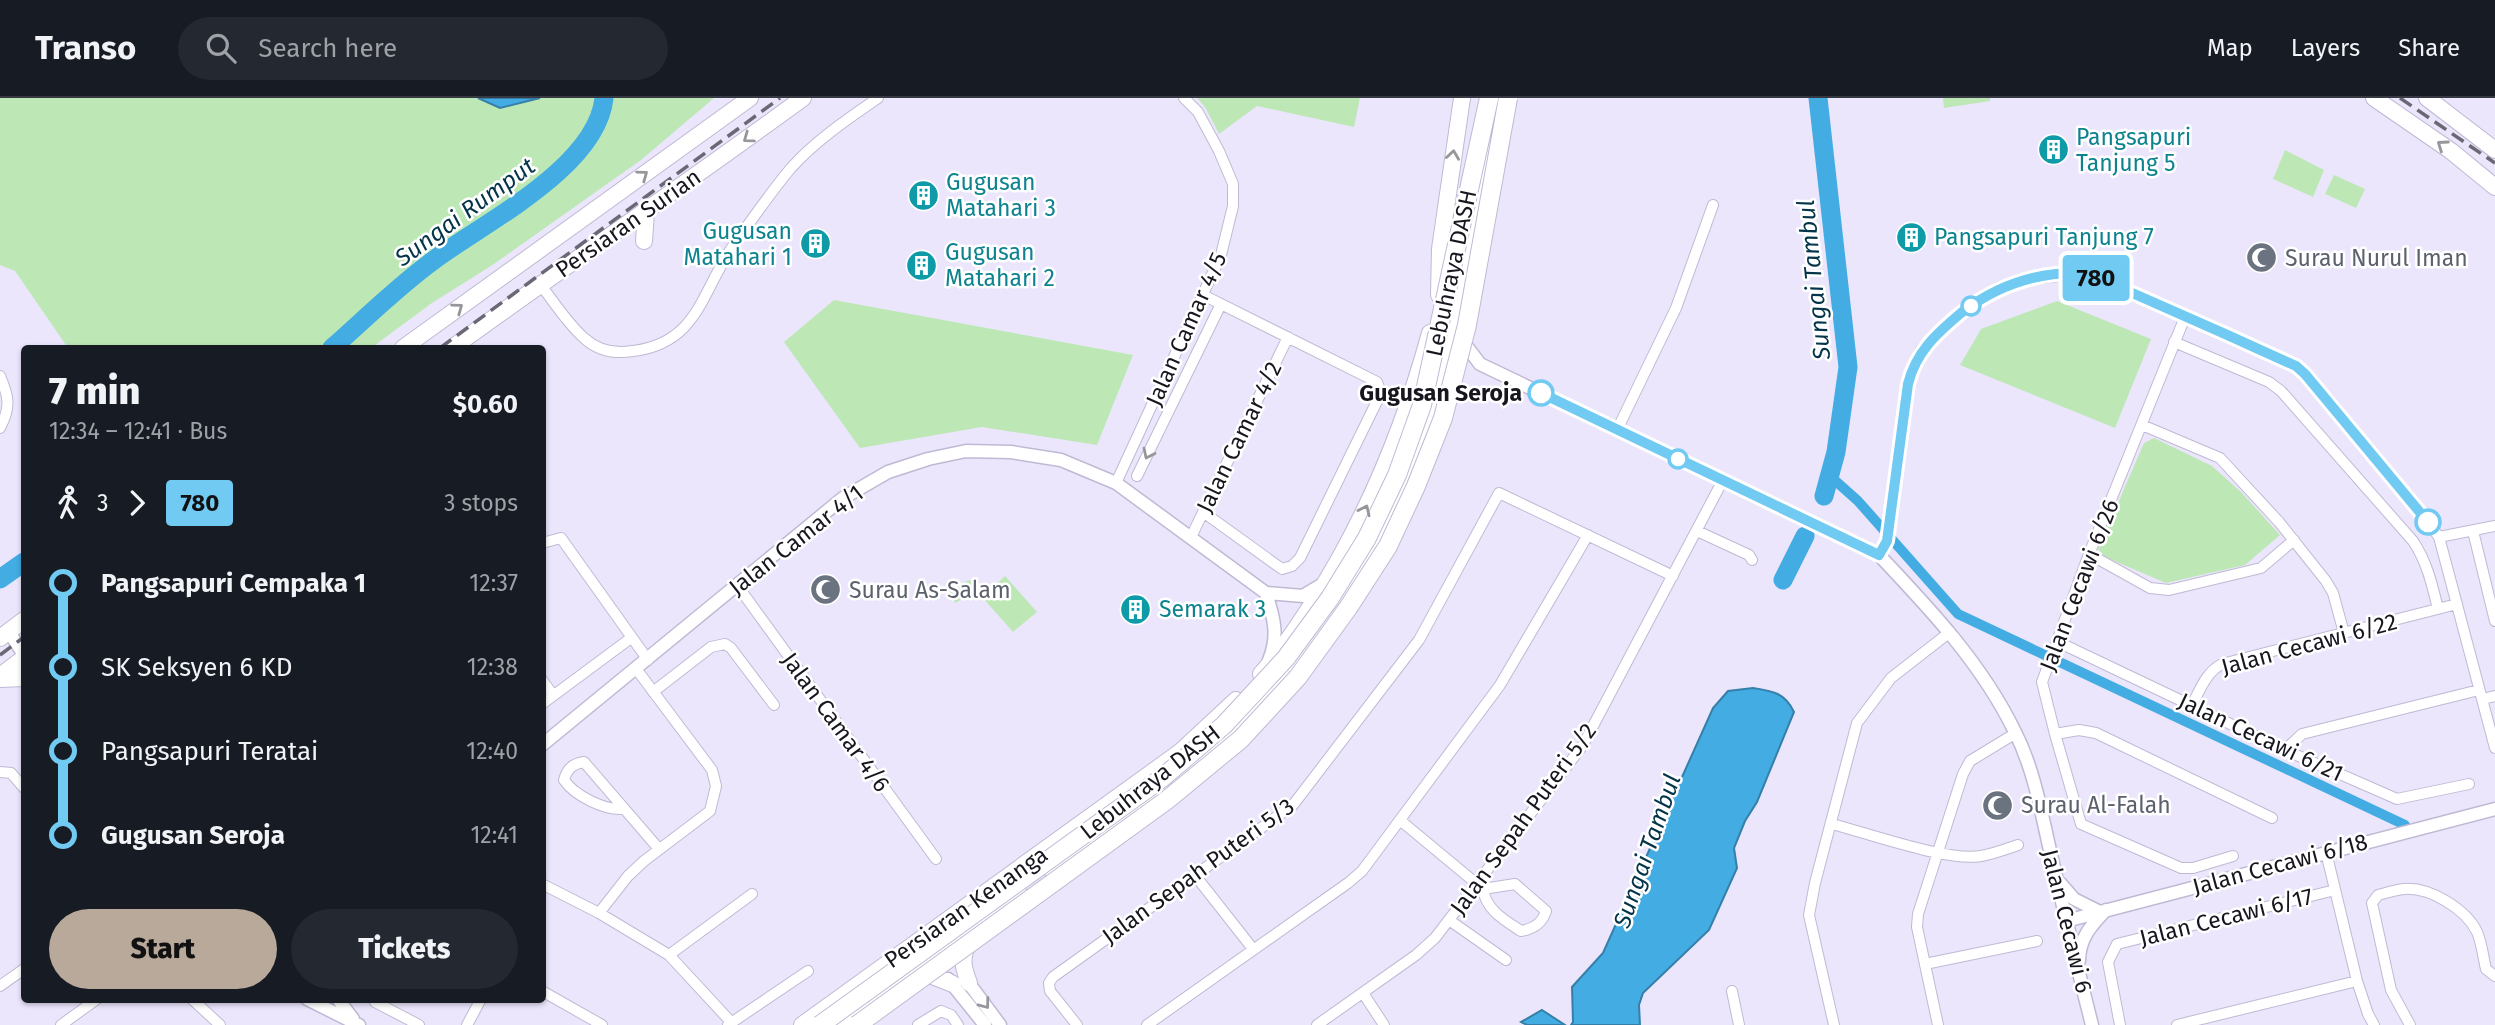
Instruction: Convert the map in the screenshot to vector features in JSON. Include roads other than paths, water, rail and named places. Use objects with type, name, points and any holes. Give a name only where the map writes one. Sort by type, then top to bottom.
[{"type":"highway","name":"Lebuhraya DASH","points":[[820,1025],[1163,778],[1224,725],[1286,658],[1330,598],[1367,538],[1397,475],[1422,405],[1489,98]]},
{"type":"highway","name":"Lebuhraya DASH","points":[[857,1025],[1167,800],[1241,739],[1298,677],[1348,608],[1388,546],[1443,418],[1466,325],[1508,98]]},
{"type":"main road","name":"Persiaran Surian","points":[[406,345],[750,98]]},
{"type":"main road","name":"Persiaran Surian","points":[[456,345],[803,98]]},
{"type":"main road","points":[[1439,295],[1440,249],[1462,98]]},
{"type":"main road","name":"Persiaran Kenanga","points":[[802,1025],[1180,752],[1264,671],[1299,625],[1354,535],[1392,452],[1419,372],[1439,295],[1480,98]]},
{"type":"main road","name":"Persiaran Kenanga","points":[[841,1025],[936,952],[1030,889],[1174,783],[1209,753],[1269,692],[1321,629],[1380,534],[1416,458],[1434,398],[1453,316],[1497,98]]},
{"type":"main road","points":[[2374,98],[2451,151],[2495,187]]},
{"type":"main road","points":[[2427,98],[2495,150]]},
{"type":"main road","points":[[644,241],[646,212]]},
{"type":"main road","points":[[0,677],[21,660]]},
{"type":"main road","points":[[0,677],[21,678]]},
{"type":"main road","points":[[814,1025],[916,952],[936,952],[947,930],[1020,876],[1085,822]]},
{"type":"main road","points":[[870,1003],[930,975],[961,984],[963,954],[968,942],[1030,889]]},
{"type":"street","points":[[540,284],[584,338],[600,348],[618,353],[643,350],[672,337],[701,308],[730,251],[792,167],[818,143],[878,98]]},
{"type":"street","name":"Jalan Camar 4/5","points":[[1116,483],[1221,255],[1234,191],[1219,151],[1198,112],[1184,98]]},
{"type":"street","points":[[1618,430],[1676,308],[1713,205]]},
{"type":"street","points":[[1879,555],[1888,536],[1908,384],[1912,368],[1922,350],[1939,331],[1998,288],[2025,280],[2083,273],[2288,363],[2305,374],[2439,537],[2481,695],[2491,713],[2495,748]]},
{"type":"street","points":[[1203,295],[1377,382],[1381,393],[1300,558],[1292,566],[1282,569],[1203,512]]},
{"type":"street","points":[[1138,476],[1221,304]]},
{"type":"street","points":[[1453,316],[1462,342],[1480,364]]},
{"type":"street","name":"Jalan Cecawi 6/26","points":[[2185,317],[2089,554],[2042,688],[2081,824],[2184,869],[2233,856]]},
{"type":"street","name":"Jalan Camar 4/2","points":[[1191,537],[1287,337]]},
{"type":"street","points":[[2174,342],[2269,382],[2281,391],[2413,541],[2423,556],[2441,608],[2457,604]]},
{"type":"street","points":[[1434,398],[1454,372],[1480,364]]},
{"type":"street","name":"Jalan Cecawi 6","points":[[1480,364],[1879,555],[1951,632],[1993,692],[2016,733],[2035,785],[2092,1025]]},
{"type":"street","points":[[0,376],[9,400],[6,417],[0,428]]},
{"type":"street","points":[[2142,425],[2220,458],[2294,540],[2326,581],[2333,593],[2344,633]]},
{"type":"street","name":"Jalan Camar 4/1","points":[[546,742],[637,670],[843,498],[888,472],[928,459],[965,452],[1011,452],[1061,460],[1116,483],[1266,593]]},
{"type":"street","name":"Jalan Sepah Puteri 5/2","points":[[1317,1025],[1416,955],[1435,938],[1480,886],[1583,745],[1723,480]]},
{"type":"street","name":"Jalan Sepah Puteri 5/3","points":[[1077,1025],[1050,991],[1049,983],[1053,977],[1293,805],[1419,640],[1499,492],[1588,535]]},
{"type":"street","points":[[2439,537],[2495,526]]},
{"type":"street","points":[[1697,531],[1749,555],[1752,560]]},
{"type":"street","points":[[2473,531],[2495,621]]},
{"type":"street","points":[[1147,1025],[1362,871],[1500,685],[1588,535],[1673,576]]},
{"type":"street","points":[[546,542],[561,538],[648,660]]},
{"type":"street","points":[[2089,554],[2150,588],[2169,590],[2261,568],[2294,540]]},
{"type":"street","points":[[1264,671],[1275,647],[1276,632],[1266,593],[1303,596],[1318,589],[1329,578]]},
{"type":"street","name":"Jalan Camar 4/6","points":[[737,585],[936,859]]},
{"type":"street","name":"Jalan Cecawi 6/22","points":[[2192,705],[2213,668],[2441,608]]},
{"type":"street","points":[[12,630],[21,650]]},
{"type":"street","points":[[1833,1025],[1809,915],[1857,723],[1891,678],[1951,632]]},
{"type":"street","points":[[546,701],[631,638]]},
{"type":"street","name":"Jalan Cecawi 6/21","points":[[2058,642],[2285,750],[2397,799],[2469,784]]},
{"type":"street","points":[[653,692],[711,647],[725,644],[731,648],[774,705]]},
{"type":"street","points":[[599,913],[628,876],[710,811],[716,786],[712,770],[637,670]]},
{"type":"street","points":[[546,685],[553,695]]},
{"type":"street","points":[[2285,750],[2302,734],[2481,695],[2495,696]]},
{"type":"street","points":[[2055,734],[2079,730],[2096,733],[2272,818]]},
{"type":"street","points":[[1938,1025],[1917,927],[1918,915],[1963,774],[1970,761],[2016,733]]},
{"type":"street","points":[[622,809],[608,809],[570,788],[564,780],[566,772],[574,764],[584,762],[659,849]]},
{"type":"street","points":[[0,772],[10,773],[21,785]]},
{"type":"street","name":"Jalan Cecawi 6/18","points":[[2066,921],[2495,809]]},
{"type":"street","points":[[1401,821],[1480,886],[1485,901],[1493,911],[1521,932],[1530,930],[1544,916],[1546,911],[1516,884],[1480,886]]},
{"type":"street","points":[[1832,824],[1965,857],[1981,856],[2018,845]]},
{"type":"street","points":[[2326,852],[2357,981],[2374,1025]]},
{"type":"street","points":[[2055,873],[2074,899],[2103,911],[2083,939],[2079,972]]},
{"type":"street","points":[[1194,874],[1253,949]]},
{"type":"street","points":[[546,887],[599,913],[669,955],[729,1024],[808,971]]},
{"type":"street","points":[[2410,1025],[2391,990],[2371,903],[2378,895],[2405,889],[2427,892],[2457,909],[2478,933],[2486,969],[2495,976]]},
{"type":"street","name":"Jalan Cecawi 6/17","points":[[2120,1025],[2108,962],[2118,944],[2335,890]]},
{"type":"street","points":[[669,955],[752,894]]},
{"type":"street","points":[[1449,920],[1506,960]]},
{"type":"street","points":[[1925,964],[2037,942]]},
{"type":"street","points":[[936,952],[961,984],[1000,1025]]},
{"type":"street","points":[[0,986],[21,971]]},
{"type":"street","points":[[2178,1025],[2357,981]]},
{"type":"street","points":[[961,984],[985,1025]]},
{"type":"street","points":[[1731,991],[1739,1025]]},
{"type":"street","points":[[546,993],[602,1025]]},
{"type":"street","points":[[1363,993],[1384,1025]]},
{"type":"street","points":[[61,1025],[91,1003]]},
{"type":"street","points":[[196,1003],[220,1025]]},
{"type":"street","points":[[315,1003],[358,1025]]},
{"type":"street","points":[[340,1003],[358,1025]]},
{"type":"street","points":[[376,1003],[419,1025]]},
{"type":"street","points":[[467,1025],[479,1003]]},
{"type":"street","points":[[918,1025],[941,1011],[951,1015],[958,1025]]},
{"type":"water","points":[[478,98],[540,98],[500,108]]},
{"type":"water","points":[[1753,688],[1778,694],[1794,712],[1757,802],[1745,821],[1734,848],[1737,868],[1709,930],[1643,993],[1639,1005],[1640,1025],[1571,1025],[1572,987],[1603,953],[1713,708],[1728,691]]},
{"type":"water","points":[[1542,1010],[1565,1025],[1527,1025],[1521,1022]]},
{"type":"waterway","name":"Sungai Rumput","points":[[335,345],[421,270],[536,191],[561,170],[582,147],[597,123],[604,98]]},
{"type":"waterway","name":"Sungai Tambul","points":[[1818,98],[1848,367],[1836,452],[1824,496]]},
{"type":"waterway","points":[[1830,476],[1858,501],[1958,614],[2405,825]]},
{"type":"waterway","name":"Sungai Tambul","points":[[1783,580],[1805,536]]},
{"type":"waterway","name":"Sungai Rumput","points":[[0,579],[21,564]]},
{"type":"railway","points":[[444,345],[780,98]]},
{"type":"railway","points":[[2400,98],[2495,163]]},
{"type":"railway","points":[[0,655],[21,639]]},
{"type":"place","name":"Pangsapuri Tanjung 5","points":[[2053,150]]},
{"type":"place","name":"Gugusan Matahari 3","points":[[923,195]]},
{"type":"place","name":"Pangsapuri Tanjung 7","points":[[1911,237]]},
{"type":"place","name":"Gugusan Matahari 1","points":[[815,244]]},
{"type":"place","name":"Surau Nurul Iman","points":[[2262,258]]},
{"type":"place","name":"Gugusan Matahari 2","points":[[922,265]]},
{"type":"place","name":"Gugusan Seroja","points":[[1541,393]]},
{"type":"place","name":"Surau As-Salam","points":[[826,590]]},
{"type":"place","name":"Semarak 3","points":[[1136,609]]},
{"type":"place","name":"Surau Al-Falah","points":[[1998,805]]}]
